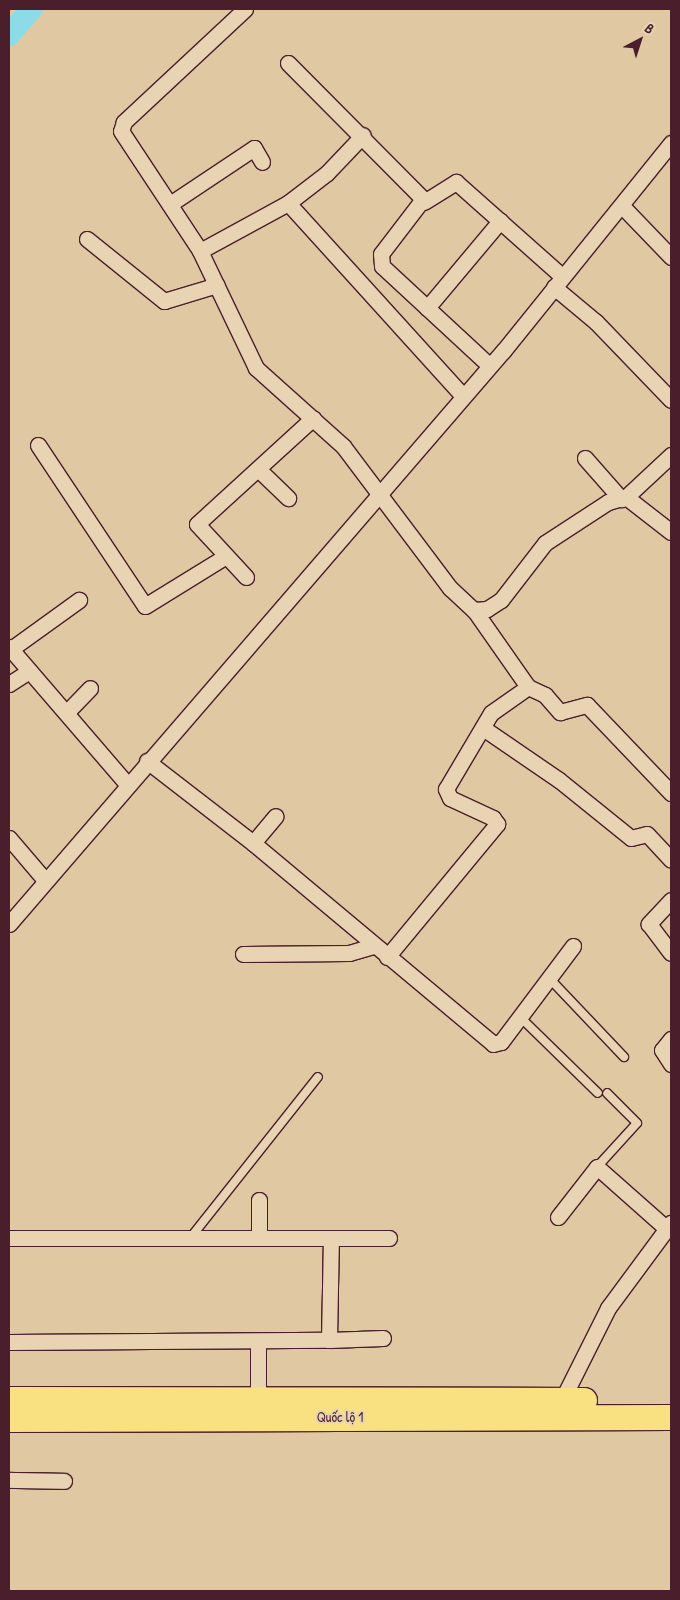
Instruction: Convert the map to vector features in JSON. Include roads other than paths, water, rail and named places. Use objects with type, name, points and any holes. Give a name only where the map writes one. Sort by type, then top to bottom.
[{"type":"highway","name":"Quốc lộ 1","points":[[9,1399],[671,1400]]},
{"type":"highway","name":"Quốc lộ 1","points":[[9,1419],[671,1417]]},
{"type":"street","points":[[245,9],[121,126],[200,251],[218,285],[256,368],[343,446],[444,581],[474,610],[528,686],[545,695],[560,712],[587,705],[671,792]]},
{"type":"street","points":[[288,62],[363,135],[424,202]]},
{"type":"street","points":[[200,251],[288,203],[327,173],[363,135]]},
{"type":"street","points":[[9,924],[44,879],[489,365],[622,206],[671,143]]},
{"type":"street","points":[[170,204],[254,148],[262,162]]},
{"type":"street","points":[[489,365],[427,308],[380,260],[424,202],[456,182],[500,221],[671,400]]},
{"type":"street","points":[[288,203],[462,395]]},
{"type":"street","points":[[622,206],[671,257]]},
{"type":"street","points":[[427,308],[500,221]]},
{"type":"street","points":[[87,239],[164,301],[218,285]]},
{"type":"street","points":[[246,577],[197,526],[313,418]]},
{"type":"street","points":[[38,445],[145,606],[226,556]]},
{"type":"street","points":[[474,610],[487,609],[501,600],[545,543],[608,502],[624,498],[671,455]]},
{"type":"street","points":[[585,458],[624,498],[671,532]]},
{"type":"street","points":[[258,469],[288,498]]},
{"type":"street","points":[[79,600],[10,648],[127,784]]},
{"type":"street","points":[[9,684],[28,671]]},
{"type":"street","points":[[387,957],[496,824],[493,818],[450,798],[446,789],[494,709],[528,686]]},
{"type":"street","points":[[67,712],[90,688]]},
{"type":"street","points":[[483,728],[559,780],[631,838],[649,836],[671,860]]},
{"type":"street","points":[[147,761],[252,843],[493,1044],[501,1042],[573,946]]},
{"type":"street","points":[[252,843],[276,816]]},
{"type":"street","points":[[9,838],[44,879]]},
{"type":"street","points":[[671,900],[649,924],[671,953]]},
{"type":"street","points":[[243,954],[349,953],[374,946]]},
{"type":"street","points":[[671,1039],[662,1050],[671,1064]]},
{"type":"street","points":[[558,1218],[597,1167],[669,1226],[608,1308],[562,1400]]},
{"type":"street","points":[[259,1200],[259,1236]]},
{"type":"street","points":[[9,1238],[259,1236],[389,1238]]},
{"type":"street","points":[[329,1340],[331,1238]]},
{"type":"street","points":[[9,1342],[258,1341],[383,1338]]},
{"type":"street","points":[[258,1341],[258,1399]]},
{"type":"street","points":[[9,1480],[64,1481]]},
{"type":"lane","points":[[550,978],[624,1057]]},
{"type":"lane","points":[[519,1016],[598,1093]]},
{"type":"lane","points":[[191,1237],[318,1078]]},
{"type":"lane","points":[[597,1167],[637,1123],[607,1093]]},
{"type":"waterway","points":[[9,35],[32,9]]}]
